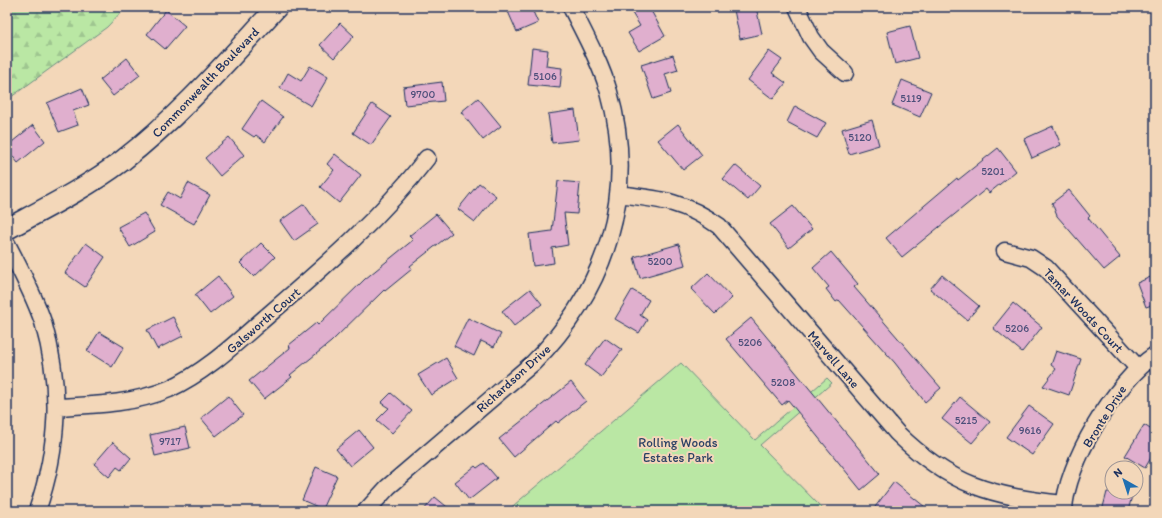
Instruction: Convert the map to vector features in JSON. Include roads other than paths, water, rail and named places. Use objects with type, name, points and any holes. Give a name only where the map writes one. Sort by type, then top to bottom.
[{"type":"street","name":"Commonwealth Boulevard","points":[[7,229],[68,197],[92,182],[148,140],[191,100],[277,7]]},
{"type":"street","name":"Richardson Drive","points":[[366,511],[388,486],[533,363],[566,326],[584,300],[598,271],[608,246],[618,194],[618,138],[609,92],[600,67],[571,7]]},
{"type":"street","points":[[797,7],[811,37],[821,51],[845,73]]},
{"type":"street","name":"Galsworth Court","points":[[57,406],[106,405],[137,400],[169,388],[199,372],[216,360],[342,252],[402,190],[427,158]]},
{"type":"street","name":"Marvell Lane","points":[[618,194],[681,204],[702,214],[719,226],[897,433],[915,451],[933,465],[963,482],[990,492],[1064,507]]},
{"type":"street","points":[[7,244],[30,289],[42,321],[52,356],[57,406],[50,467],[37,511]]},
{"type":"street","name":"Tamar Woods Court","points":[[1005,251],[1031,258],[1046,268],[1138,368]]},
{"type":"street","name":"Bronte Drive","points":[[1064,507],[1070,480],[1090,433],[1105,409],[1128,378],[1155,355]]},
{"type":"park label","name":"Rolling Woods Estates Park","points":[[678,450]]}]
